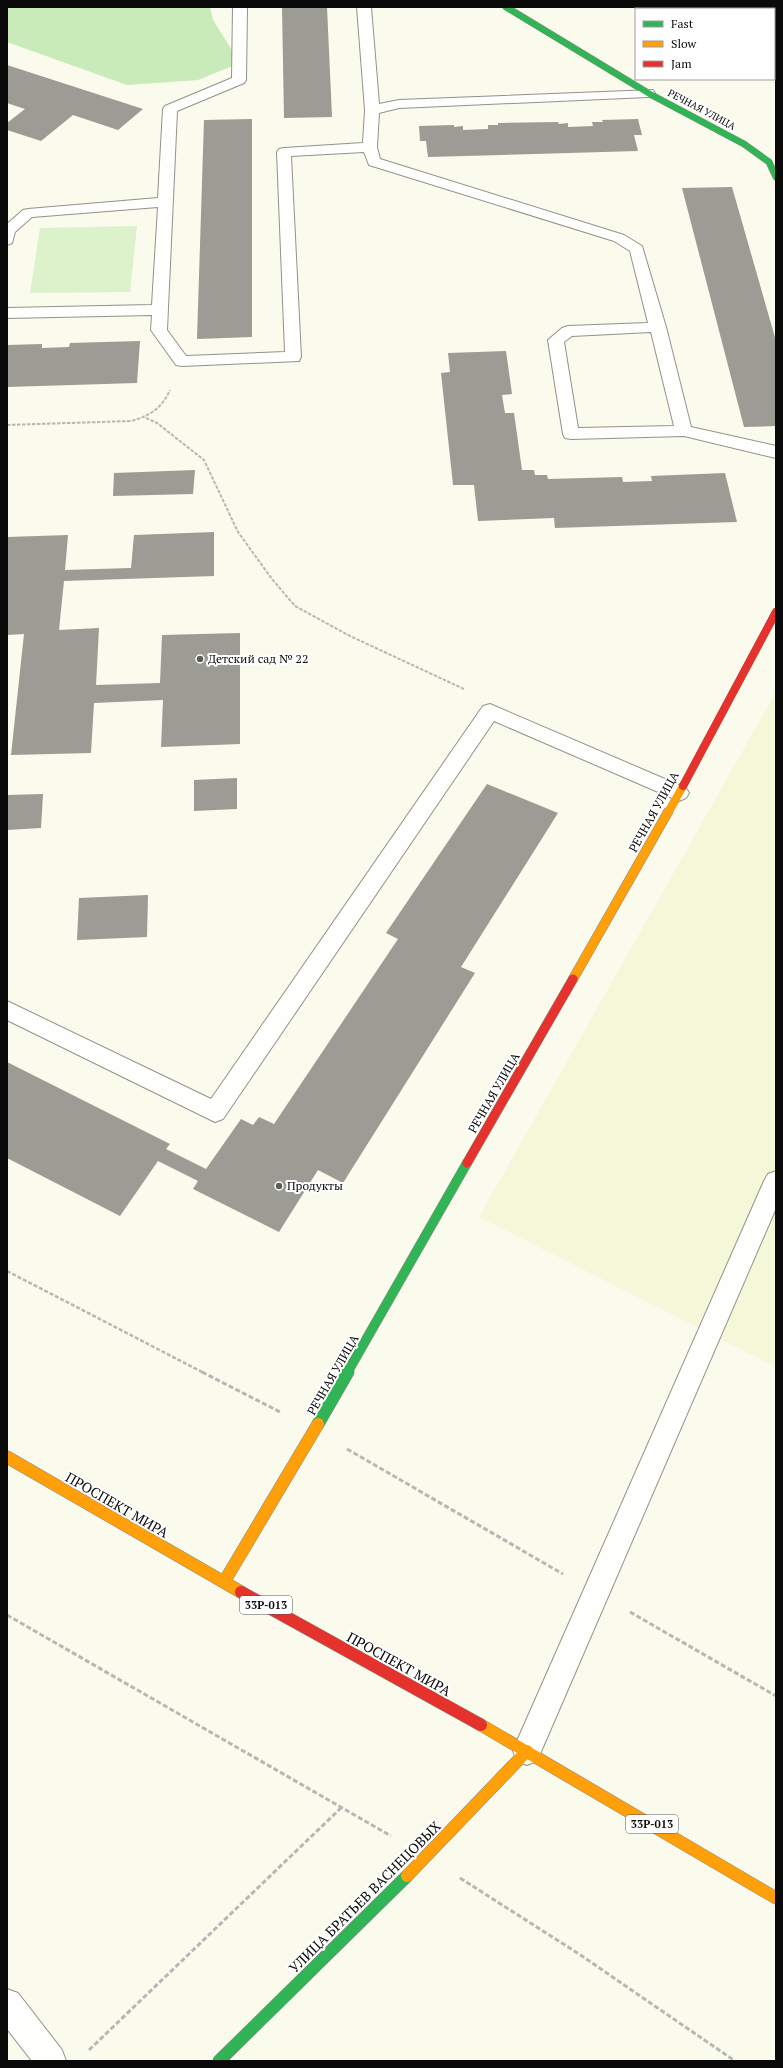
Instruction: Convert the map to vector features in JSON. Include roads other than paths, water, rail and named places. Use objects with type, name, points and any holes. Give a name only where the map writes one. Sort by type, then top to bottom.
[{"type":"street","name":"РЕЧНАЯ УЛИЦА","points":[[506,7],[648,93],[744,144],[769,162],[776,177]]},
{"type":"street","name":"РЕЧНАЯ УЛИЦА","points":[[224,1582],[315,1430],[679,793],[776,612]]},
{"type":"street","name":"ПРОСПЕКТ МИРА","points":[[7,1457],[224,1582],[527,1751],[776,1898]]},
{"type":"street","name":"УЛИЦА БРАТЬЕВ ВАСНЕЦОВЫХ","points":[[219,2061],[426,1857],[527,1751]]},
{"type":"lane","points":[[240,7],[239,80],[170,109],[160,330],[182,360],[293,357],[284,152],[370,147]]},
{"type":"lane","points":[[364,7],[372,110],[370,147],[374,162],[619,238],[637,249],[684,431]]},
{"type":"lane","points":[[372,110],[399,104],[648,93]]},
{"type":"lane","points":[[7,240],[8,231],[28,213],[166,202]]},
{"type":"lane","points":[[7,313],[160,310]]},
{"type":"lane","points":[[658,327],[568,331],[556,340],[571,434],[684,431],[776,452]]},
{"type":"lane","points":[[7,1010],[215,1112],[490,711],[679,793]]},
{"type":"lane","points":[[527,1751],[776,1181]]},
{"type":"lane","points":[[7,2004],[51,2061]]},
{"type":"place","name":"Детский сад № 22","points":[[200,659]]},
{"type":"place","name":"Продукты","points":[[279,1186]]}]
